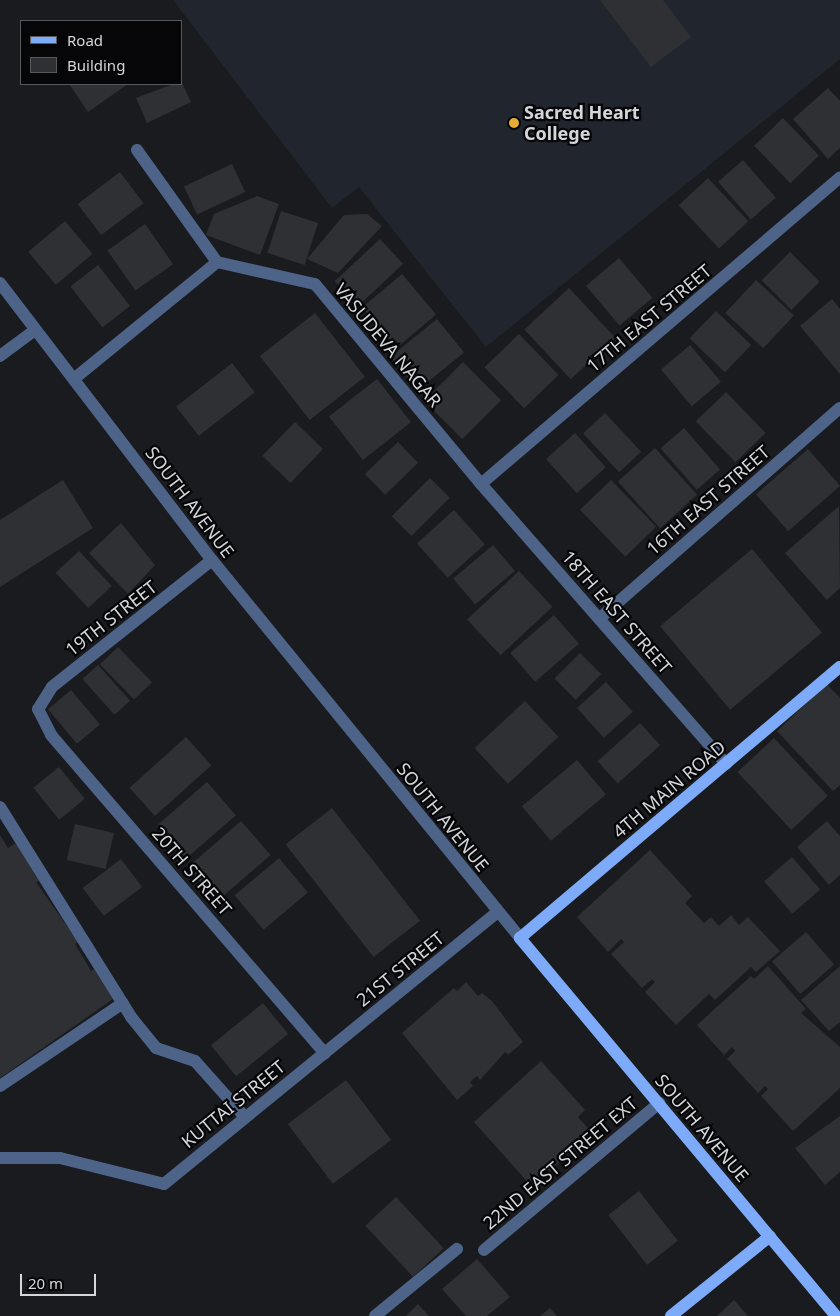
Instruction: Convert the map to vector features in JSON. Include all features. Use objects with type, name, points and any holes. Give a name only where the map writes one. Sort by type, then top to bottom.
[{"type":"main road","name":"4TH MAIN ROAD","points":[[520,938],[840,667]]},
{"type":"main road","name":"SOUTH AVENUE","points":[[520,938],[836,1316]]},
{"type":"main road","points":[[671,1316],[770,1236]]},
{"type":"street","points":[[75,378],[217,262],[136,150]]},
{"type":"street","name":"17TH EAST STREET","points":[[481,484],[840,177]]},
{"type":"street","name":"VASUDEVA NAGAR","points":[[217,262],[315,284],[481,484]]},
{"type":"street","name":"SOUTH AVENUE","points":[[0,283],[35,330],[75,378],[212,560],[520,938]]},
{"type":"street","points":[[0,356],[35,330]]},
{"type":"street","name":"16TH EAST STREET","points":[[600,618],[840,408]]},
{"type":"street","name":"18TH EAST STREET","points":[[481,484],[726,764]]},
{"type":"street","name":"19TH STREET","points":[[38,709],[52,687],[212,560]]},
{"type":"street","name":"20TH STREET","points":[[38,709],[51,735],[325,1053]]},
{"type":"street","points":[[0,807],[122,1003],[156,1048],[195,1061],[244,1116]]},
{"type":"street","name":"21ST STREET","points":[[325,1053],[498,912]]},
{"type":"street","points":[[0,1086],[122,1003]]},
{"type":"street","name":"KUTTAI STREET","points":[[0,1158],[60,1158],[164,1184],[244,1116],[325,1053]]},
{"type":"street","name":"22ND EAST STREET EXT","points":[[484,1250],[659,1103]]},
{"type":"street","points":[[375,1316],[457,1249]]},
{"type":"shaded area","name":"Sacred Heart College","points":[[173,0],[840,0],[840,59],[486,347],[359,187],[332,208]]},
{"type":"building","points":[[600,0],[663,0],[691,37],[651,67]]},
{"type":"building","points":[[182,83],[191,102],[147,123],[136,98],[170,85],[182,85]]},
{"type":"building","points":[[70,85],[127,85],[88,112]]},
{"type":"building","points":[[828,88],[840,101],[840,148],[828,159],[793,119]]},
{"type":"building","points":[[783,118],[819,155],[790,183],[754,146]]},
{"type":"building","points":[[743,160],[776,198],[751,219],[718,182]]},
{"type":"building","points":[[232,164],[245,192],[197,214],[184,186]]},
{"type":"building","points":[[120,172],[143,203],[101,235],[78,204]]},
{"type":"building","points":[[708,178],[748,221],[719,248],[679,205]]},
{"type":"building","points":[[257,196],[279,204],[260,255],[206,235],[214,214]]},
{"type":"building","points":[[281,211],[318,223],[304,265],[267,253]]},
{"type":"building","points":[[367,214],[382,226],[338,273],[307,259],[344,215]]},
{"type":"building","points":[[65,221],[93,254],[56,285],[28,252]]},
{"type":"building","points":[[145,224],[173,264],[135,291],[107,250]]},
{"type":"building","points":[[380,239],[403,264],[358,306],[335,281]]},
{"type":"building","points":[[790,252],[820,282],[791,310],[762,280]]},
{"type":"building","points":[[619,258],[652,298],[619,325],[586,286]]},
{"type":"building","points":[[98,265],[130,306],[102,328],[70,287]]},
{"type":"building","points":[[402,274],[436,315],[396,348],[362,307]]},
{"type":"building","points":[[756,280],[794,315],[763,348],[725,313]]},
{"type":"building","points":[[569,288],[615,338],[571,379],[524,330]]},
{"type":"building","points":[[832,299],[840,309],[840,374],[800,326]]},
{"type":"building","points":[[716,311],[751,345],[725,372],[690,338]]},
{"type":"building","points":[[315,313],[365,377],[310,420],[260,356]]},
{"type":"building","points":[[437,319],[464,352],[417,390],[390,357]]},
{"type":"building","points":[[519,334],[559,375],[524,408],[484,367]]},
{"type":"building","points":[[690,345],[721,382],[692,406],[661,369]]},
{"type":"building","points":[[463,362],[501,400],[462,439],[424,401]]},
{"type":"building","points":[[232,363],[255,392],[199,436],[176,407]]},
{"type":"building","points":[[377,379],[411,422],[363,460],[329,417]]},
{"type":"building","points":[[726,392],[766,433],[735,462],[696,421]]},
{"type":"building","points":[[605,413],[641,452],[619,472],[583,433]]},
{"type":"building","points":[[295,422],[323,449],[290,483],[262,456]]},
{"type":"building","points":[[684,428],[720,470],[697,490],[661,448]]},
{"type":"building","points":[[575,433],[606,467],[577,493],[546,459]]},
{"type":"building","points":[[398,442],[418,463],[385,495],[365,474]]},
{"type":"building","points":[[655,448],[697,495],[660,528],[618,481]]},
{"type":"building","points":[[808,449],[840,486],[788,531],[756,494]]},
{"type":"building","points":[[430,478],[450,498],[412,536],[392,516]]},
{"type":"building","points":[[63,480],[93,528],[0,587],[0,520]]},
{"type":"building","points":[[611,480],[656,527],[625,557],[580,510]]},
{"type":"building","points":[[839,506],[840,588],[827,600],[785,553]]},
{"type":"building","points":[[454,510],[485,544],[448,578],[417,543]]},
{"type":"building","points":[[121,523],[155,565],[128,594],[89,553]]},
{"type":"building","points":[[493,545],[515,571],[475,604],[453,578]]},
{"type":"building","points":[[752,549],[822,632],[730,710],[660,626]]},
{"type":"building","points":[[79,551],[112,586],[88,608],[56,573]]},
{"type":"building","points":[[519,571],[552,607],[500,655],[467,619]]},
{"type":"building","points":[[554,615],[579,644],[535,682],[510,653]]},
{"type":"building","points":[[118,647],[152,682],[134,700],[100,664]]},
{"type":"building","points":[[580,653],[601,674],[576,700],[555,678]]},
{"type":"building","points":[[98,665],[130,701],[115,715],[82,679]]},
{"type":"building","points":[[606,682],[633,712],[604,738],[577,708]]},
{"type":"building","points":[[827,684],[840,698],[840,785],[833,791],[777,731]]},
{"type":"building","points":[[71,690],[100,724],[77,744],[48,709]]},
{"type":"building","points":[[525,701],[558,737],[508,784],[475,748]]},
{"type":"building","points":[[640,723],[660,745],[618,783],[598,761]]},
{"type":"building","points":[[186,737],[211,765],[155,816],[130,788]]},
{"type":"building","points":[[774,738],[828,796],[791,830],[737,772]]},
{"type":"building","points":[[577,760],[606,794],[551,841],[522,806]]},
{"type":"building","points":[[59,767],[85,799],[59,820],[33,788]]},
{"type":"building","points":[[207,782],[236,815],[186,859],[157,825]]},
{"type":"building","points":[[332,808],[420,921],[374,957],[286,844]]},
{"type":"building","points":[[241,821],[271,855],[217,902],[187,868]]},
{"type":"building","points":[[827,821],[840,836],[840,875],[829,885],[797,847]]},
{"type":"building","points":[[75,824],[114,833],[106,869],[67,860]]},
{"type":"building","points":[[0,835],[8,848],[16,843],[39,881],[36,882],[78,942],[75,944],[91,971],[94,969],[113,999],[0,1078]]},
{"type":"building","points":[[650,850],[692,896],[685,903],[704,923],[711,917],[719,926],[731,915],[739,925],[748,917],[780,951],[756,972],[751,967],[715,1000],[709,994],[676,1025],[645,992],[655,982],[652,979],[642,988],[611,954],[624,942],[621,939],[608,952],[577,917]]},
{"type":"building","points":[[792,857],[820,889],[792,914],[764,881]]},
{"type":"building","points":[[279,858],[308,892],[263,930],[235,895]]},
{"type":"building","points":[[121,859],[142,887],[104,916],[83,888]]},
{"type":"building","points":[[806,932],[834,964],[800,994],[772,962]]},
{"type":"building","points":[[768,966],[806,1009],[801,1013],[840,1047],[840,1088],[793,1131],[761,1096],[768,1089],[765,1086],[758,1093],[727,1059],[735,1051],[732,1047],[724,1055],[697,1025],[751,976],[754,979]]},
{"type":"building","points":[[840,966],[840,1022],[829,1031],[801,1000]]},
{"type":"building","points":[[466,982],[478,996],[482,993],[492,1001],[523,1042],[508,1055],[505,1052],[480,1080],[477,1076],[470,1082],[473,1086],[457,1100],[402,1033],[454,988],[457,991]]},
{"type":"building","points":[[263,1003],[288,1034],[236,1076],[211,1045]]},
{"type":"building","points":[[541,1061],[585,1110],[578,1117],[592,1133],[532,1187],[474,1122]]},
{"type":"building","points":[[346,1080],[391,1140],[333,1184],[288,1124]]},
{"type":"building","points":[[840,1116],[840,1172],[825,1185],[795,1148]]},
{"type":"building","points":[[639,1191],[678,1241],[647,1265],[608,1215]]},
{"type":"building","points":[[396,1197],[444,1248],[413,1277],[365,1226]]},
{"type":"building","points":[[477,1259],[510,1297],[487,1316],[466,1316],[442,1289]]},
{"type":"building","points":[[734,1300],[748,1316],[717,1316]]},
{"type":"building","points":[[418,1304],[429,1316],[406,1316]]},
{"type":"building","points":[[550,1308],[557,1316],[540,1316]]},
{"type":"place","name":"Sacred Heart College","points":[[514,123]]}]
